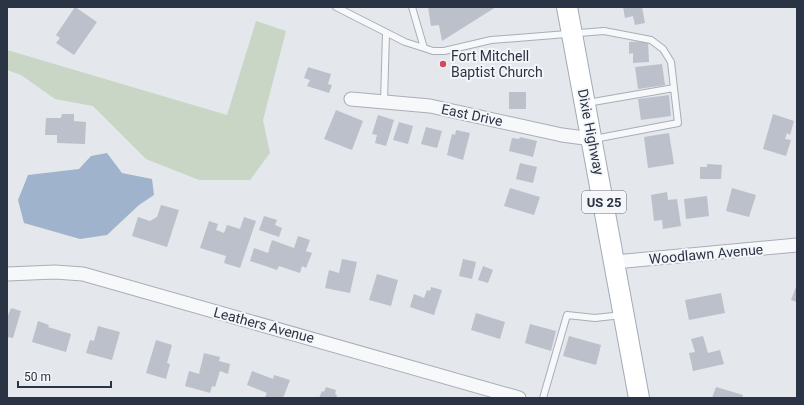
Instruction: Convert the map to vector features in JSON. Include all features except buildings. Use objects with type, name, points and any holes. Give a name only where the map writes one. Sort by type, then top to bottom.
[{"type":"main road","name":"Dixie Highway","points":[[567,7],[639,398]]},
{"type":"street","name":"East Drive","points":[[351,99],[430,106],[562,135],[592,139]]},
{"type":"street","name":"Woodlawn Avenue","points":[[615,262],[797,245]]},
{"type":"street","name":"Leathers Avenue","points":[[7,274],[56,272],[83,274],[519,398]]},
{"type":"lane","points":[[336,7],[405,42],[433,51],[444,51],[491,40],[604,31],[651,40],[667,54],[670,62],[678,123],[592,139]]},
{"type":"lane","points":[[412,7],[424,48]]},
{"type":"lane","points":[[384,102],[386,33]]},
{"type":"lane","points":[[585,103],[674,88]]},
{"type":"lane","points":[[543,398],[567,315],[595,318],[624,314]]},
{"type":"green space","points":[[256,21],[286,31],[263,120],[270,153],[250,180],[199,180],[146,159],[93,106],[55,99],[21,75],[7,70],[7,50],[227,115]]},
{"type":"water","points":[[107,153],[122,173],[152,179],[154,195],[139,205],[107,235],[80,239],[24,223],[18,200],[28,175],[79,169],[91,156]]},
{"type":"place","name":"Fort Mitchell Baptist Church","points":[[443,64]]}]
